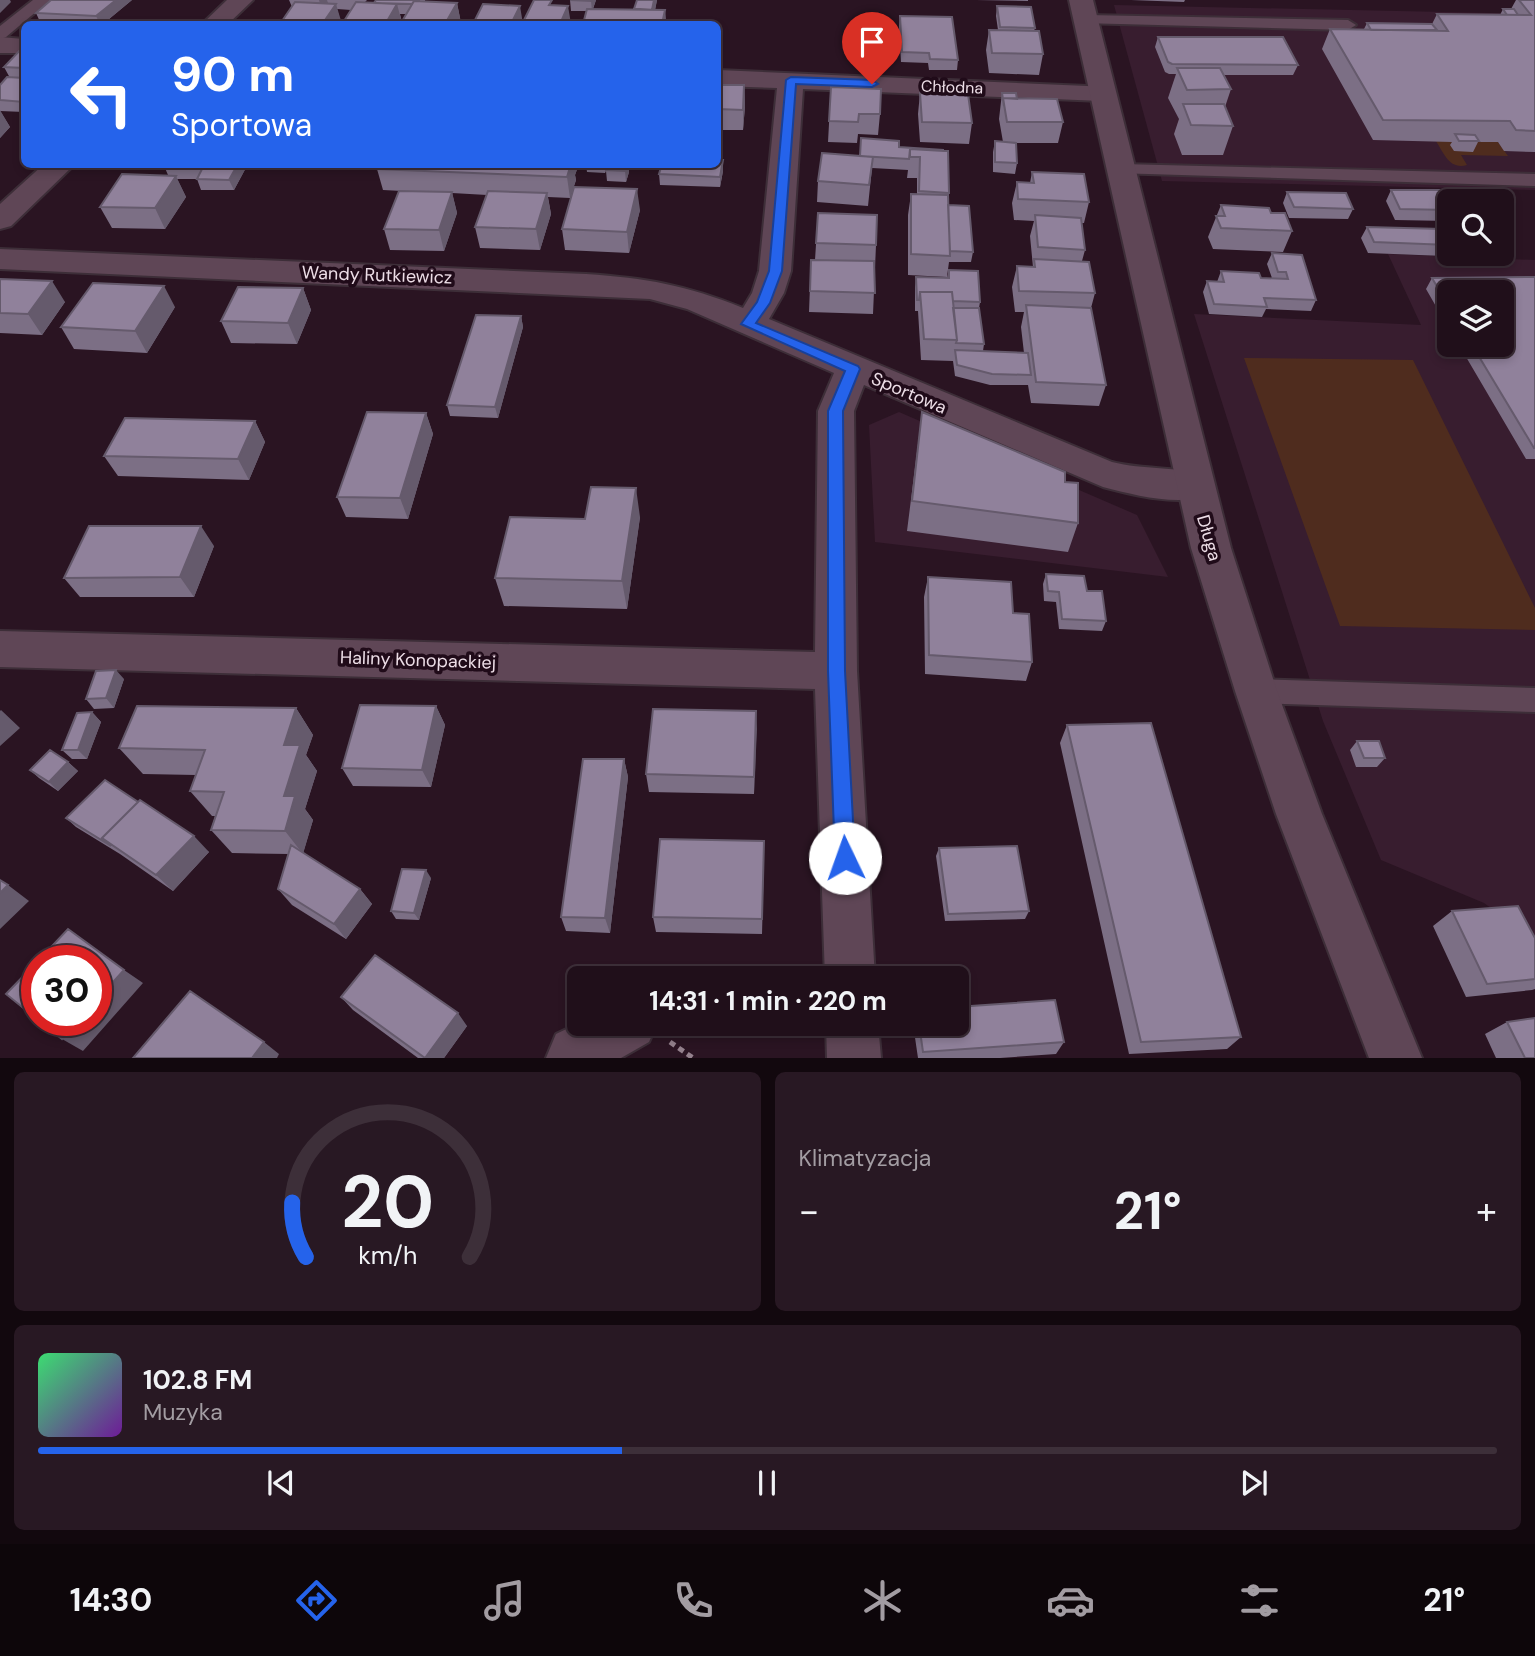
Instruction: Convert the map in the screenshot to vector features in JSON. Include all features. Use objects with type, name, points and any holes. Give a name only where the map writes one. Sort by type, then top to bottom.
[{"type":"street","points":[[217,21],[241,0]]},
{"type":"street","name":"Długa","points":[[1083,10],[1194,486],[1256,691],[1299,814],[1396,1058]]},
{"type":"street","points":[[0,45],[21,46]]},
{"type":"street","name":"Chłodna","points":[[721,78],[1102,93]]},
{"type":"street","points":[[748,324],[764,303],[775,271],[791,80]]},
{"type":"street","points":[[4,211],[56,168]]},
{"type":"street","name":"Wandy Rutkiewicz","points":[[0,259],[631,286],[698,302],[748,324]]},
{"type":"street","name":"Sportowa","points":[[748,324],[1111,476],[1133,481],[1194,486]]},
{"type":"street","points":[[849,966],[836,671],[836,411],[853,369]]},
{"type":"street","name":"Haliny Konopackiej","points":[[0,649],[836,671]]},
{"type":"street","points":[[572,1058],[575,1052],[607,1036]]},
{"type":"street","points":[[853,1036],[854,1058]]},
{"type":"lane","points":[[0,34],[42,0]]},
{"type":"lane","points":[[1083,10],[1348,25]]},
{"type":"lane","points":[[1121,169],[1535,180]]},
{"type":"lane","points":[[1256,691],[1535,700]]},
{"type":"shaded area","points":[[1114,5],[1535,14],[1535,190],[1162,181]]},
{"type":"shaded area","points":[[1436,141],[1498,142],[1508,156],[1461,155],[1467,165],[1456,165],[1448,160]]},
{"type":"shaded area","points":[[1388,254],[1437,256],[1437,266],[1514,266],[1514,259],[1535,260],[1535,940],[1484,903],[1381,860],[1323,721],[1194,314],[1421,325]]},
{"type":"shaded area","points":[[1244,358],[1413,360],[1535,608],[1535,630],[1340,626]]},
{"type":"shaded area","points":[[899,412],[1137,515],[1168,577],[875,542],[869,425]]},
{"type":"building","points":[[51,0],[116,0],[96,16],[36,13]]},
{"type":"building","points":[[376,0],[419,0],[412,4],[374,3]]},
{"type":"building","points":[[534,0],[552,0],[549,5],[568,6],[561,21],[524,21]]},
{"type":"building","points":[[637,0],[654,0],[652,10],[634,9]]},
{"type":"building","points":[[1519,0],[1535,0],[1535,131],[1516,130],[1510,121],[1383,120],[1330,29],[1448,31],[1437,14],[1531,15]]},
{"type":"building","points":[[414,1],[457,3],[447,21],[402,21]]},
{"type":"building","points":[[295,2],[336,4],[324,21],[282,21]]},
{"type":"building","points":[[356,2],[397,4],[387,21],[344,21]]},
{"type":"building","points":[[483,4],[520,6],[512,21],[474,21]]},
{"type":"building","points":[[997,6],[1031,7],[1035,28],[1000,27]]},
{"type":"building","points":[[587,9],[665,10],[663,21],[584,21]]},
{"type":"building","points":[[1503,9],[1514,9],[1518,15],[1507,15]]},
{"type":"building","points":[[900,16],[952,17],[958,60],[930,59],[929,53],[902,52]]},
{"type":"building","points":[[1367,23],[1432,24],[1437,30],[1371,30]]},
{"type":"building","points":[[989,30],[1039,31],[1043,54],[992,53]]},
{"type":"building","points":[[1158,37],[1283,37],[1298,65],[1172,64],[1168,62]]},
{"type":"building","points":[[21,49],[21,68],[4,67]]},
{"type":"building","points":[[1177,68],[1220,68],[1231,89],[1187,90]]},
{"type":"building","points":[[7,77],[21,78],[21,102],[0,100],[0,85]]},
{"type":"building","points":[[721,85],[744,85],[743,110],[721,109]]},
{"type":"building","points":[[831,87],[881,89],[880,114],[859,114],[858,122],[829,121]]},
{"type":"building","points":[[920,93],[968,94],[972,123],[922,122]]},
{"type":"building","points":[[1002,93],[1016,93],[1017,99],[1003,98],[1004,106]]},
{"type":"building","points":[[1003,98],[1057,99],[1063,122],[1007,122]]},
{"type":"building","points":[[1183,104],[1224,104],[1233,126],[1191,125]]},
{"type":"building","points":[[1455,134],[1475,135],[1479,141],[1459,141]]},
{"type":"building","points":[[861,138],[899,141],[899,147],[943,151],[910,149],[909,159],[860,156]]},
{"type":"building","points":[[995,141],[1016,143],[1017,163],[995,162]]},
{"type":"building","points":[[910,149],[948,151],[949,193],[919,191],[920,157],[910,157]]},
{"type":"building","points":[[822,153],[873,157],[869,185],[818,181]]},
{"type":"building","points":[[723,160],[720,177],[659,174],[661,168],[721,168]]},
{"type":"building","points":[[165,168],[236,168],[229,180],[197,179],[202,169]]},
{"type":"building","points":[[377,168],[570,168],[567,177]]},
{"type":"building","points":[[606,168],[625,168],[625,171]]},
{"type":"building","points":[[1032,172],[1084,174],[1089,202],[1018,199],[1017,182],[1034,183]]},
{"type":"building","points":[[122,174],[176,176],[155,208],[100,207]]},
{"type":"building","points":[[574,187],[637,189],[627,232],[562,229]]},
{"type":"building","points":[[1391,190],[1437,190],[1437,210],[1400,209]]},
{"type":"building","points":[[399,191],[452,192],[439,230],[384,229]]},
{"type":"building","points":[[488,191],[547,193],[536,229],[475,227]]},
{"type":"building","points":[[1287,192],[1346,193],[1353,209],[1294,207]]},
{"type":"building","points":[[911,194],[948,195],[950,256],[911,254]]},
{"type":"building","points":[[948,205],[969,206],[973,252],[950,251]]},
{"type":"building","points":[[1221,205],[1269,208],[1271,213],[1285,213],[1292,231],[1221,228],[1216,216],[1225,216]]},
{"type":"building","points":[[818,213],[877,215],[876,245],[816,243]]},
{"type":"building","points":[[1035,215],[1081,218],[1085,250],[1038,247]]},
{"type":"building","points":[[1367,227],[1437,229],[1437,245],[1374,242]]},
{"type":"building","points":[[1272,253],[1302,255],[1316,300],[1264,298],[1267,307],[1214,304],[1207,281],[1224,282],[1221,271],[1259,273],[1261,278],[1288,279],[1286,272],[1278,272]]},
{"type":"building","points":[[1034,259],[1089,262],[1095,293],[1019,291],[1017,266],[1035,267]]},
{"type":"building","points":[[811,260],[874,261],[875,293],[810,291]]},
{"type":"building","points":[[949,270],[978,271],[980,302],[953,301],[952,292],[920,292],[917,300],[916,277],[949,278]]},
{"type":"building","points":[[1535,277],[1535,448],[1479,357],[1514,357],[1514,280],[1437,280],[1437,287],[1432,278]]},
{"type":"building","points":[[0,279],[52,281],[28,314],[0,313]]},
{"type":"building","points":[[93,283],[164,286],[135,331],[61,327]]},
{"type":"building","points":[[238,287],[303,288],[288,323],[221,321]]},
{"type":"building","points":[[920,292],[952,292],[957,340],[924,339]]},
{"type":"building","points":[[1026,305],[1091,308],[1106,385],[1036,382]]},
{"type":"building","points":[[953,308],[979,308],[984,344],[956,343]]},
{"type":"building","points":[[476,315],[521,316],[495,407],[447,405]]},
{"type":"building","points":[[955,350],[1028,353],[1031,375],[992,374],[957,365]]},
{"type":"building","points":[[367,412],[426,413],[400,498],[337,497]]},
{"type":"building","points":[[922,412],[1065,472],[1065,482],[1078,483],[1078,523],[912,501]]},
{"type":"building","points":[[125,418],[255,421],[238,459],[104,456]]},
{"type":"building","points":[[591,487],[636,488],[622,581],[495,578],[510,517],[585,519]]},
{"type":"building","points":[[89,526],[201,526],[180,577],[64,578]]},
{"type":"building","points":[[1046,574],[1084,576],[1087,591],[1102,591],[1106,621],[1062,619],[1059,592],[1048,591]]},
{"type":"building","points":[[928,577],[1011,582],[1013,613],[1029,614],[1032,662],[929,655]]},
{"type":"building","points":[[116,670],[106,698],[86,699],[96,671]]},
{"type":"building","points":[[360,705],[436,706],[422,770],[342,768]]},
{"type":"building","points":[[137,706],[296,708],[284,745],[300,745],[284,796],[295,796],[285,831],[211,830],[224,792],[190,791],[205,750],[119,748]]},
{"type":"building","points":[[653,709],[756,711],[754,777],[646,774]]},
{"type":"building","points":[[92,712],[78,750],[62,750],[77,713]]},
{"type":"building","points":[[1151,723],[1241,1037],[1141,1042],[1067,725]]},
{"type":"building","points":[[1357,741],[1379,741],[1385,758],[1364,758]]},
{"type":"building","points":[[50,750],[68,762],[49,782],[30,770]]},
{"type":"building","points":[[583,759],[624,759],[605,918],[561,917]]},
{"type":"building","points":[[105,780],[138,802],[102,838],[111,846],[66,818]]},
{"type":"building","points":[[140,800],[194,836],[156,875],[102,838]]},
{"type":"building","points":[[660,839],[764,841],[762,919],[653,917]]},
{"type":"building","points":[[291,845],[360,889],[334,924],[278,889]]},
{"type":"building","points":[[1017,846],[1029,911],[948,914],[939,848]]},
{"type":"building","points":[[402,869],[426,870],[414,913],[391,911]]},
{"type":"building","points":[[0,880],[8,885],[0,893]]},
{"type":"building","points":[[1518,906],[1535,938],[1535,979],[1487,984],[1452,911]]},
{"type":"building","points":[[68,929],[90,945],[53,945]]},
{"type":"building","points":[[375,955],[458,1013],[425,1058],[341,997]]},
{"type":"building","points":[[112,961],[124,970],[112,983]]},
{"type":"building","points":[[21,979],[21,1006],[6,994]]},
{"type":"building","points":[[190,991],[264,1042],[252,1058],[133,1058]]},
{"type":"building","points":[[1055,1000],[1064,1042],[923,1052],[921,1036],[969,1036],[969,1006]]},
{"type":"building","points":[[1535,1018],[1535,1058],[1525,1058],[1507,1022]]},
{"type":"route","points":[[845,858],[836,671],[836,411],[853,369],[748,324],[764,303],[773,285],[791,80],[872,84]]}]
